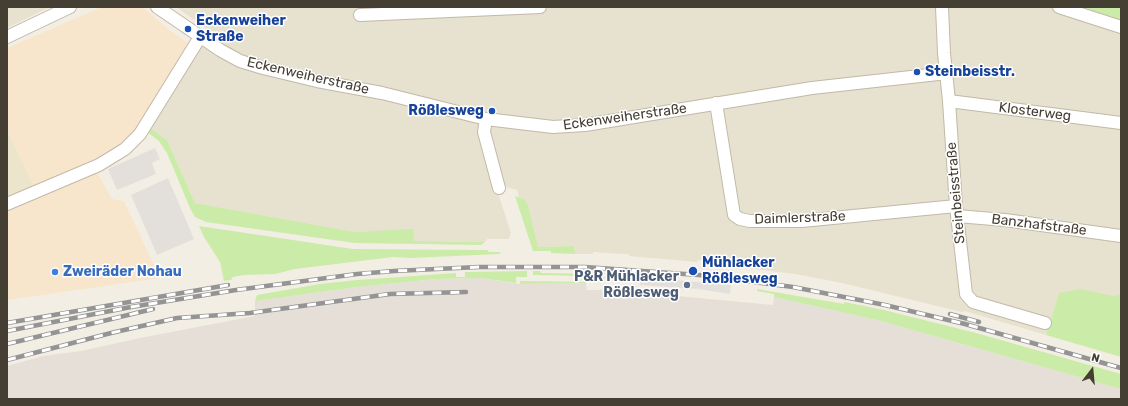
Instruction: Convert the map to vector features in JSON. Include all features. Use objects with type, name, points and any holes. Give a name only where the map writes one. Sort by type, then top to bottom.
[{"type":"street","points":[[7,37],[70,7]]},
{"type":"street","name":"Eckenweiherstraße","points":[[157,7],[220,50],[240,61],[263,68],[316,81],[382,93],[486,118],[553,127],[585,125],[812,88],[947,73]]},
{"type":"street","points":[[360,15],[540,7]]},
{"type":"street","name":"Steinbeisstraße","points":[[942,7],[944,53],[947,73],[957,211],[966,294],[973,302],[1045,323]]},
{"type":"street","points":[[1058,7],[1121,27]]},
{"type":"street","points":[[7,204],[99,165],[125,149],[140,134],[200,37]]},
{"type":"street","name":"Klosterweg","points":[[949,101],[1121,123]]},
{"type":"street","name":"Daimlerstraße","points":[[716,103],[734,215],[740,219],[750,221],[802,221],[957,211]]},
{"type":"street","points":[[486,118],[484,132],[499,188]]},
{"type":"street","name":"Banzhafstraße","points":[[957,211],[1012,221],[1121,236]]},
{"type":"shaded area","points":[[7,7],[50,7],[7,28]]},
{"type":"shaded area","points":[[102,7],[143,7],[168,29],[187,42],[185,51],[131,136],[119,147],[106,155],[34,186],[7,130],[7,48]]},
{"type":"shaded area","points":[[176,7],[1084,7],[1083,18],[1121,32],[1121,294],[1114,296],[1059,293],[1046,335],[965,311],[962,312],[842,283],[795,274],[747,268],[747,266],[730,263],[729,266],[704,263],[704,261],[697,260],[697,262],[629,256],[629,254],[593,252],[593,254],[575,254],[574,246],[538,247],[528,205],[525,200],[519,198],[517,190],[495,184],[511,233],[509,239],[487,239],[485,242],[413,241],[413,230],[355,232],[195,203],[167,140],[150,128],[198,50],[213,33]]},
{"type":"shaded area","points":[[7,130],[34,186],[7,198]]},
{"type":"shaded area","points":[[155,148],[160,159],[152,163],[156,174],[117,190],[108,169]]},
{"type":"shaded area","points":[[96,170],[112,199],[124,201],[160,278],[7,300],[7,209]]},
{"type":"shaded area","points":[[168,178],[194,239],[157,255],[131,195]]},
{"type":"shaded area","name":"P&R Mühlacker Rößlesweg","points":[[641,277],[731,285],[730,294],[698,289],[640,285]]},
{"type":"shaded area","points":[[480,278],[520,284],[586,283],[587,290],[615,290],[773,305],[774,297],[881,321],[1121,389],[1121,399],[7,399],[7,366],[43,356],[81,351],[255,316],[255,301],[357,287],[436,279]]},
{"type":"green space","points":[[1121,7],[1121,20],[1085,8]]},
{"type":"green space","points":[[150,128],[167,140],[195,203],[355,232],[413,229],[414,241],[485,242],[481,245],[355,243],[206,222],[195,217],[167,153],[159,141],[147,132]]},
{"type":"green space","points":[[515,196],[525,200],[528,205],[538,247],[574,246],[575,254],[551,253],[551,251],[533,251]]},
{"type":"green space","points":[[199,226],[353,249],[487,250],[489,252],[501,252],[499,254],[411,258],[393,257],[295,269],[275,274],[244,275],[233,277],[231,280],[224,281],[220,262],[204,237]]},
{"type":"green space","points":[[527,271],[527,277],[516,277],[516,283],[480,278],[436,279],[357,287],[255,301],[257,295],[320,284],[456,273],[456,277],[465,277],[465,272]]},
{"type":"green space","points":[[533,271],[540,271],[541,273],[595,274],[595,277],[609,278],[533,275]]},
{"type":"green space","points":[[520,281],[587,282],[520,284]]},
{"type":"green space","points":[[757,289],[844,304],[844,302],[884,310],[976,333],[1121,374],[1121,389],[881,321],[774,297],[774,294],[757,291]]},
{"type":"green space","points":[[1079,289],[1114,296],[1121,294],[1121,357],[1046,335],[1059,293]]},
{"type":"railway","points":[[7,331],[131,307],[236,290],[357,274],[479,267],[585,267],[699,275],[793,287],[885,305],[965,324],[1121,368]]},
{"type":"railway","points":[[7,323],[228,285]]},
{"type":"railway","points":[[7,360],[111,333],[177,318],[250,313],[390,294],[466,292]]},
{"type":"railway","points":[[7,344],[153,309]]},
{"type":"railway","points":[[950,314],[979,322]]},
{"type":"place","name":"Eckenweiher Straße","points":[[188,29]]},
{"type":"place","name":"Steinbeisstr.","points":[[917,72]]},
{"type":"place","name":"Rößlesweg","points":[[492,111]]},
{"type":"place","name":"Mühlacker Rößlesweg","points":[[693,271]]},
{"type":"place","name":"Zweiräder Nohau","points":[[55,272]]},
{"type":"place","name":"P&R Mühlacker Rößlesweg","points":[[687,285]]}]
